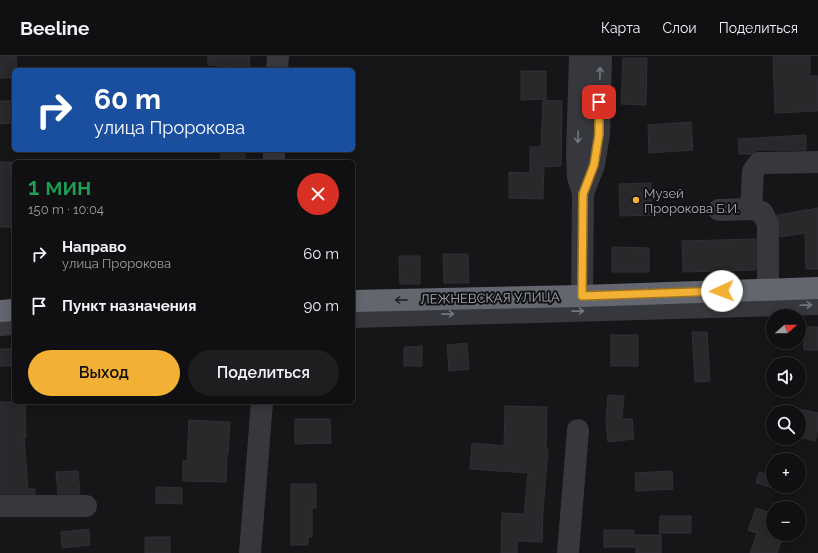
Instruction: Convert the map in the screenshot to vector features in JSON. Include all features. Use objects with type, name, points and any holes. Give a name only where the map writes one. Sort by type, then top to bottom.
[{"type":"highway","name":"ЛЕЖНЕВСКАЯ УЛИЦА","points":[[355,301],[582,296],[818,288]]},
{"type":"highway","points":[[0,311],[12,310]]},
{"type":"street","points":[[277,68],[278,56]]},
{"type":"street","points":[[580,56],[577,155],[578,177],[583,194],[582,296]]},
{"type":"street","points":[[583,194],[594,165],[599,134],[601,56]]},
{"type":"street","points":[[751,210],[753,171],[759,162],[818,162]]},
{"type":"street","points":[[719,210],[751,210],[762,212],[768,224],[768,289]]},
{"type":"street","name":"ЛЕЖНЕВСКАЯ УЛИЦА","points":[[355,317],[818,304]]},
{"type":"street","points":[[0,325],[12,324]]},
{"type":"street","points":[[250,553],[262,404]]},
{"type":"street","points":[[568,553],[578,430]]},
{"type":"street","points":[[0,506],[86,506]]},
{"type":"building","points":[[0,56],[16,56],[17,68],[12,68],[12,78],[0,78]]},
{"type":"building","points":[[208,56],[250,56],[249,68],[208,65]]},
{"type":"building","points":[[773,56],[810,56],[810,76],[818,76],[818,111],[775,113]]},
{"type":"building","points":[[623,58],[647,58],[646,105],[621,104]]},
{"type":"building","points":[[521,71],[546,71],[546,99],[521,100]]},
{"type":"building","points":[[543,100],[562,101],[561,166],[544,167],[543,199],[509,198],[509,172],[530,173],[530,147],[541,147]]},
{"type":"building","points":[[0,101],[12,101],[12,123],[0,124]]},
{"type":"building","points":[[691,122],[693,150],[649,153],[648,125]]},
{"type":"building","points":[[806,135],[806,150],[759,150],[751,154],[739,154],[738,139]]},
{"type":"building","points":[[221,152],[245,152],[245,160],[221,160]]},
{"type":"building","points":[[0,162],[12,162],[12,227],[0,227]]},
{"type":"building","name":"Музей Пророкова Б.И.","points":[[651,183],[652,215],[620,216],[619,184]]},
{"type":"building","points":[[818,208],[818,269],[806,269],[805,233],[780,237],[780,224],[777,215]]},
{"type":"building","points":[[756,239],[756,270],[683,272],[682,241]]},
{"type":"building","points":[[612,247],[649,248],[649,272],[612,272]]},
{"type":"building","points":[[443,254],[468,254],[469,283],[444,283]]},
{"type":"building","points":[[399,256],[420,256],[420,284],[400,284]]},
{"type":"building","points":[[806,327],[818,327],[818,350],[804,350],[806,349]]},
{"type":"building","points":[[692,332],[707,332],[710,381],[695,382]]},
{"type":"building","points":[[611,335],[638,335],[638,366],[611,366]]},
{"type":"building","points":[[467,343],[469,369],[449,371],[447,345]]},
{"type":"building","points":[[422,346],[422,366],[404,366],[404,347]]},
{"type":"building","points":[[0,349],[12,349],[12,366],[0,366]]},
{"type":"building","points":[[608,395],[624,396],[622,419],[632,419],[634,439],[608,442],[606,420]]},
{"type":"building","points":[[0,402],[25,404],[26,437],[24,437],[28,489],[35,489],[35,494],[0,494]]},
{"type":"building","points":[[505,406],[547,407],[546,448],[548,449],[542,542],[517,541],[517,553],[501,553],[502,513],[524,514],[528,473],[470,469],[472,443],[504,446]]},
{"type":"building","points":[[806,410],[818,413],[818,429],[815,441],[806,439]]},
{"type":"building","points":[[295,419],[330,419],[331,443],[295,444]]},
{"type":"building","points":[[189,420],[230,422],[226,482],[183,481],[183,461],[187,461]]},
{"type":"building","points":[[78,471],[80,494],[58,494],[56,472]]},
{"type":"building","points":[[672,471],[673,489],[636,491],[635,473]]},
{"type":"building","points":[[759,472],[766,474],[766,486],[756,483]]},
{"type":"building","points":[[291,484],[316,484],[316,508],[312,508],[312,537],[308,537],[308,545],[291,545]]},
{"type":"building","points":[[156,487],[182,488],[182,504],[156,503]]},
{"type":"building","points":[[756,508],[766,512],[766,541],[781,541],[777,553],[750,553],[757,533],[748,530]]},
{"type":"building","points":[[660,516],[691,516],[691,533],[659,533]]},
{"type":"building","points":[[89,529],[90,545],[62,548],[61,532]]},
{"type":"building","points":[[604,530],[634,530],[634,535],[661,535],[661,553],[636,553],[636,547],[604,547]]},
{"type":"building","points":[[145,537],[170,537],[170,553],[145,553]]},
{"type":"place","name":"Музей Пророкова Б.И.","points":[[636,200]]},
{"type":"route","points":[[599,102],[599,134],[594,165],[583,194],[582,296],[722,291]]}]
